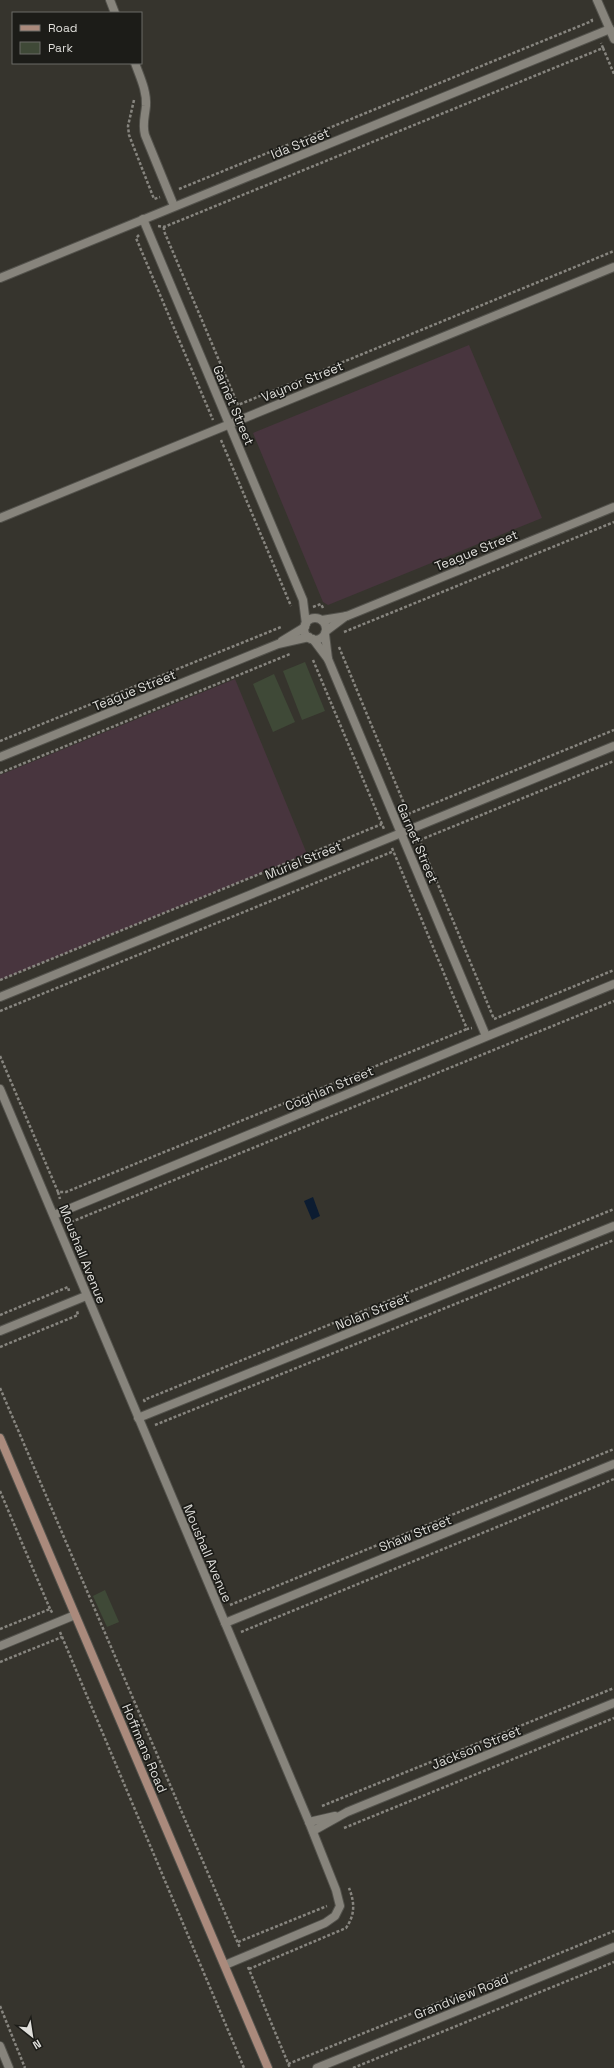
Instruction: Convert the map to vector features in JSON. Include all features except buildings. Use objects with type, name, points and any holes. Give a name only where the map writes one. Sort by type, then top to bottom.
[{"type":"main road","name":"Hoffmans Road","points":[[0,1438],[268,2068]]},
{"type":"street","points":[[110,0],[115,12]]},
{"type":"street","points":[[597,0],[614,40]]},
{"type":"street","name":"Ida Street","points":[[0,278],[610,29]]},
{"type":"street","points":[[135,64],[145,89],[146,106],[142,124],[145,135],[174,206]]},
{"type":"street","name":"Garnet Street","points":[[143,219],[303,600],[305,625]]},
{"type":"street","name":"Vaynor Street","points":[[0,518],[614,267]]},
{"type":"street","name":"Teague Street","points":[[325,633],[347,616],[614,507]]},
{"type":"street","name":"Garnet Street","points":[[303,600],[320,619]]},
{"type":"street","name":"Teague Street","points":[[320,619],[347,616]]},
{"type":"street","points":[[311,619],[320,619],[326,625],[325,633],[320,639],[311,638],[305,632],[305,625],[311,619]]},
{"type":"street","name":"Teague Street","points":[[0,757],[278,644],[296,636],[305,625]]},
{"type":"street","name":"Garnet Street","points":[[325,633],[328,659],[486,1036]]},
{"type":"street","name":"Teague Street","points":[[296,636],[311,638]]},
{"type":"street","name":"Garnet Street","points":[[311,638],[328,659]]},
{"type":"street","name":"Muriel Street","points":[[0,997],[614,746]]},
{"type":"street","name":"Coghlan Street","points":[[54,1216],[614,984]]},
{"type":"street","name":"Moushall Avenue","points":[[0,1089],[86,1296],[313,1831],[336,1890],[340,1906],[335,1916],[325,1923],[244,1956],[225,1966]]},
{"type":"street","name":"Nolan Street","points":[[138,1418],[614,1226]]},
{"type":"street","points":[[0,1331],[86,1296]]},
{"type":"street","name":"Shaw Street","points":[[224,1623],[614,1464]]},
{"type":"street","points":[[0,1646],[75,1615]]},
{"type":"street","name":"Jackson Street","points":[[313,1831],[347,1812],[614,1704]]},
{"type":"street","name":"Jackson Street","points":[[309,1822],[347,1812]]},
{"type":"street","name":"Grandview Road","points":[[317,2068],[614,1947]]},
{"type":"street","points":[[0,2046],[9,2068]]},
{"type":"path","points":[[590,10],[592,21],[614,74]]},
{"type":"path","points":[[135,93],[128,126],[129,135],[154,199],[592,21]]},
{"type":"path","points":[[292,607],[136,238],[148,230],[160,226],[164,227],[603,48]]},
{"type":"path","points":[[164,227],[164,231],[238,405],[614,251]]},
{"type":"path","points":[[338,635],[614,522]]},
{"type":"path","points":[[0,741],[290,623],[302,649],[0,773]]},
{"type":"path","points":[[336,641],[494,1019]]},
{"type":"path","points":[[313,659],[467,1029]]},
{"type":"path","points":[[408,814],[614,730]]},
{"type":"path","points":[[0,1011],[406,847],[614,761]]},
{"type":"path","points":[[0,980],[382,824]]},
{"type":"path","points":[[58,1192],[66,1192],[614,970]]},
{"type":"path","points":[[0,1056],[70,1222],[614,1001]]},
{"type":"path","points":[[0,1388],[244,1956],[290,2068]]},
{"type":"path","points":[[230,1605],[614,1449]]},
{"type":"path","points":[[241,1632],[614,1479]]},
{"type":"path","points":[[0,1491],[244,2068]]},
{"type":"path","points":[[0,1630],[50,1609]]},
{"type":"path","points":[[0,1662],[62,1637]]},
{"type":"path","points":[[316,1809],[614,1688]]},
{"type":"path","points":[[342,1829],[614,1718]]},
{"type":"path","points":[[238,1942],[320,1909],[327,1906],[329,1903]]},
{"type":"path","points":[[288,2064],[614,1931]]},
{"type":"path","points":[[353,2068],[614,1962]]},
{"type":"path","points":[[0,2006],[25,2068]]},
{"type":"shaded area","points":[[469,345],[542,518],[328,605],[323,602],[253,433]]},
{"type":"shaded area","points":[[235,679],[307,854],[0,980],[0,775]]},
{"type":"green space","points":[[305,662],[325,711],[302,720],[283,671]]},
{"type":"green space","points":[[274,674],[295,722],[273,732],[253,684]]},
{"type":"green space","points":[[105,1590],[119,1622],[107,1627],[93,1596]]},
{"type":"water","points":[[313,1197],[320,1216],[312,1220],[304,1201]]}]
